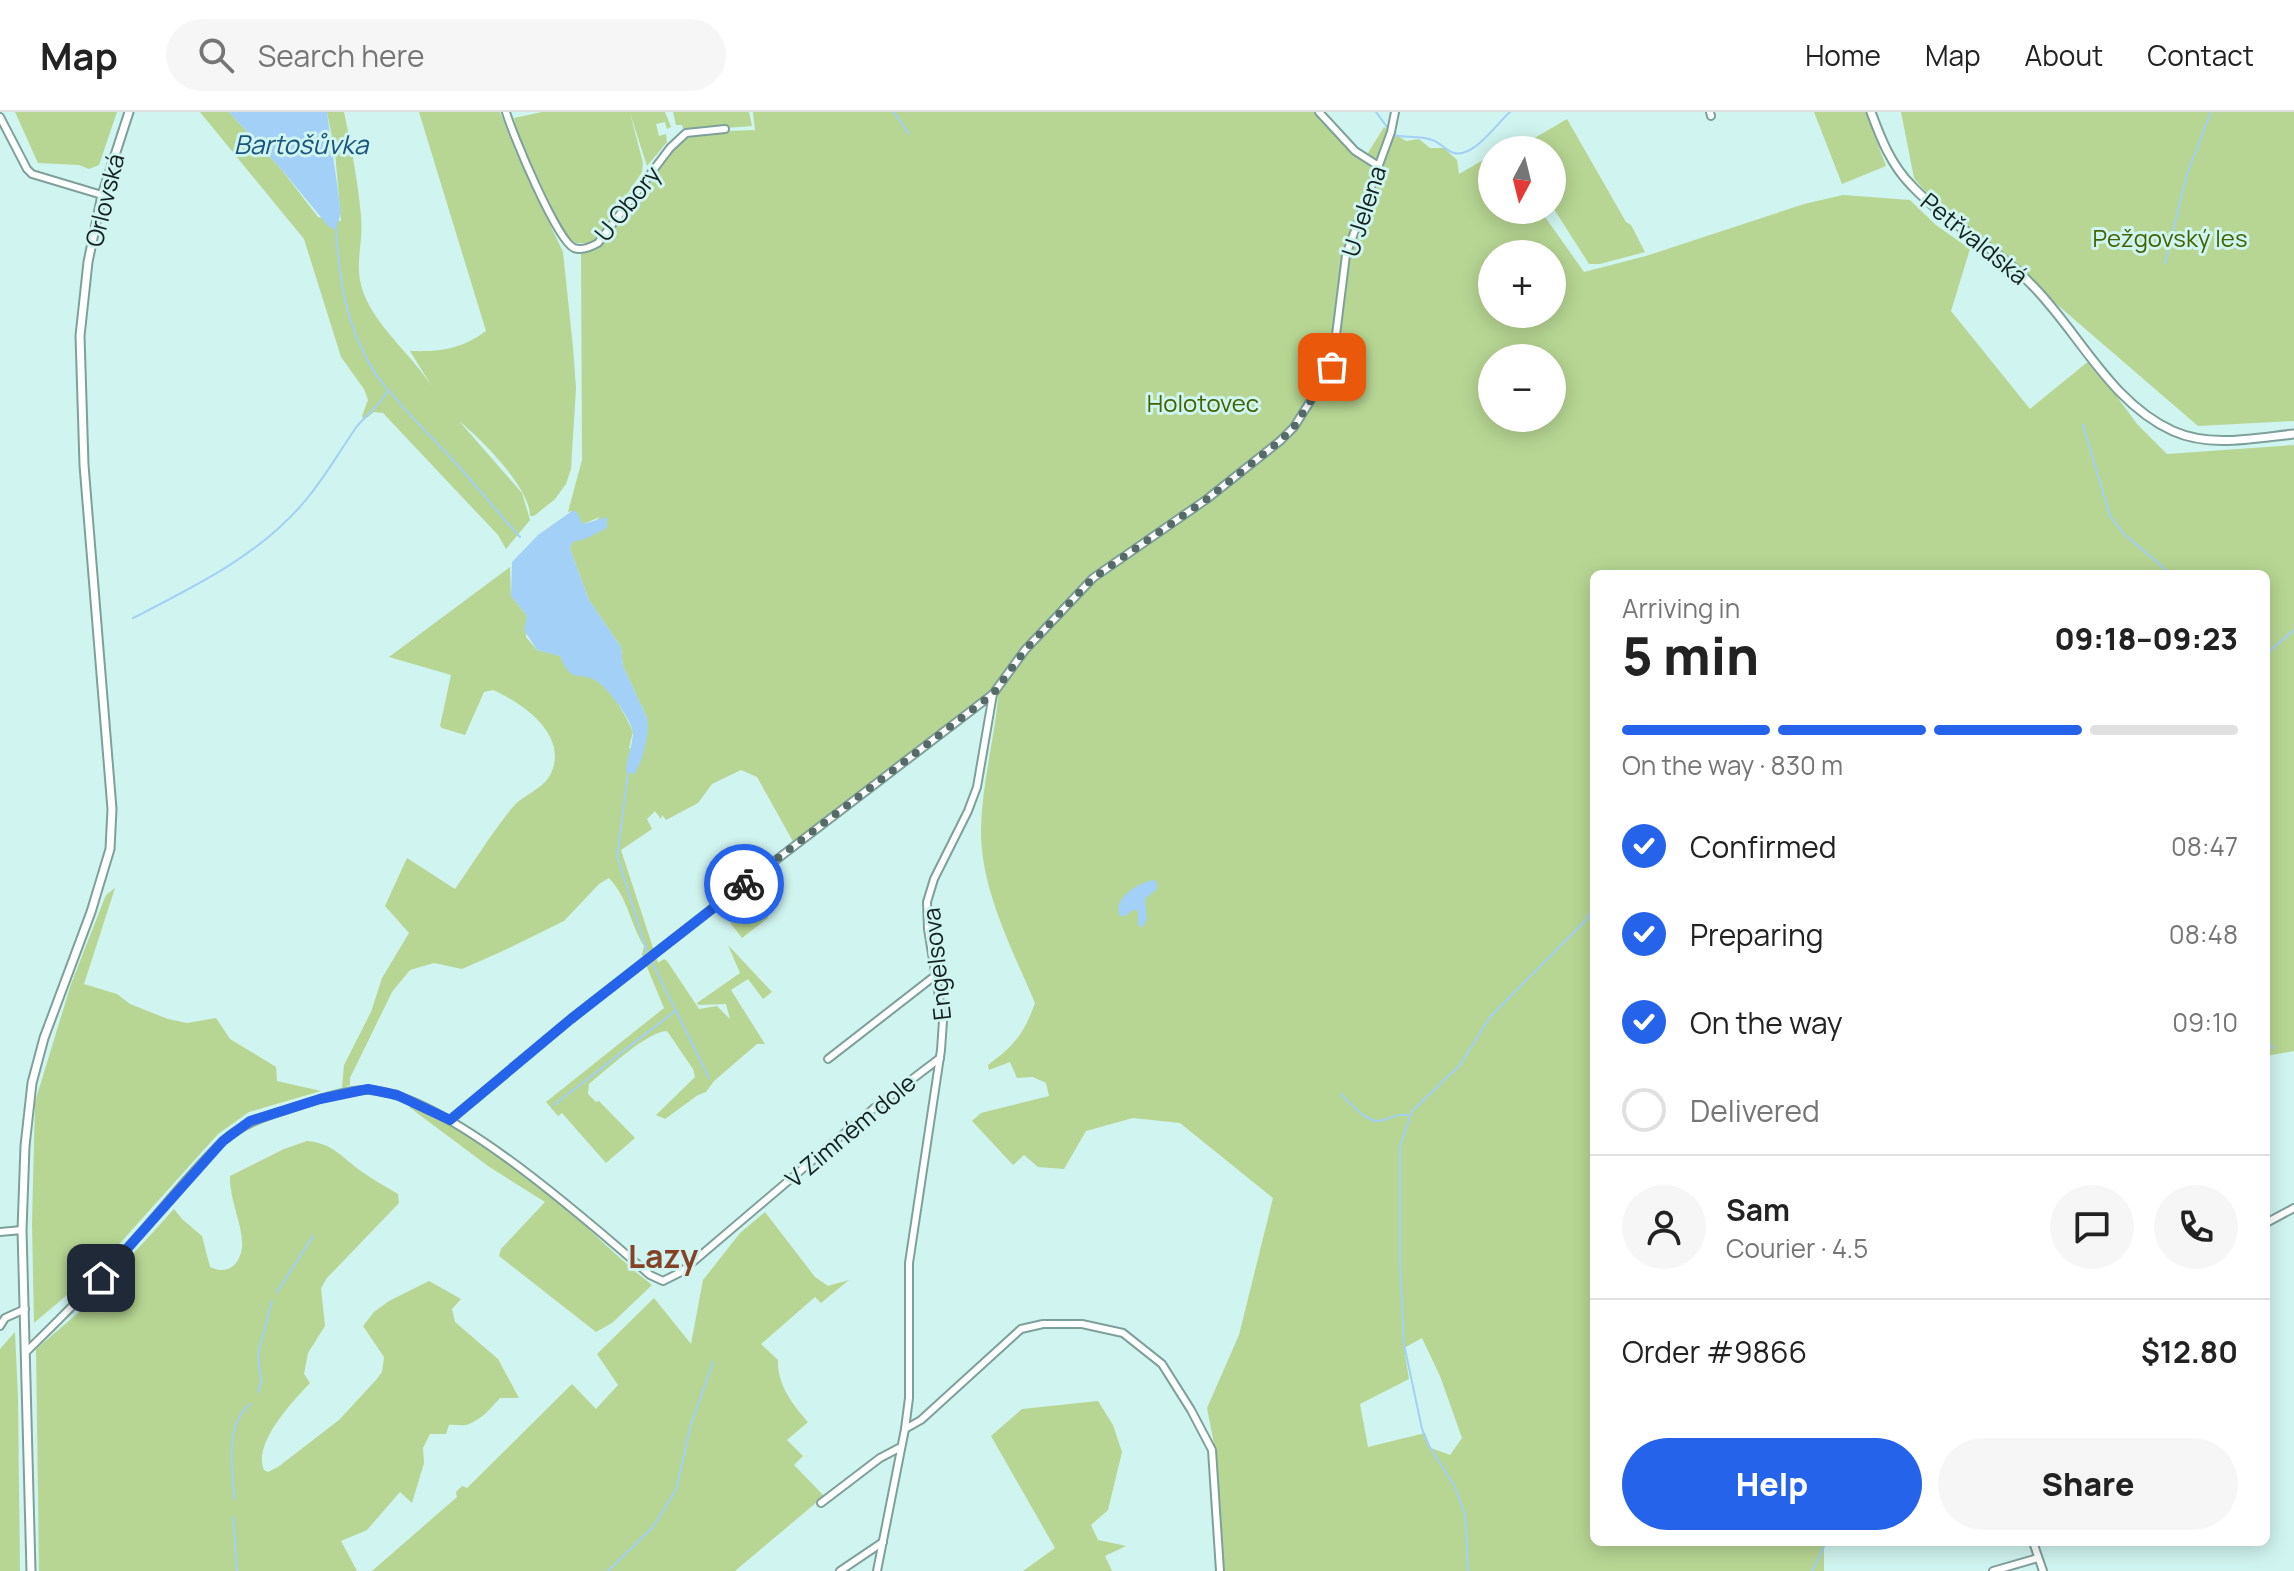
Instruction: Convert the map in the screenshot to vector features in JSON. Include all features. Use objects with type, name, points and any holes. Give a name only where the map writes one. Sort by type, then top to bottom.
[{"type":"street","name":"Orlovská","points":[[31,1571],[22,1230],[25,1146],[32,1083],[53,1007],[91,912],[110,849],[110,769],[84,465],[80,336],[102,195],[129,112]]},
{"type":"street","name":"U Obory","points":[[506,112],[550,216],[569,244],[579,249],[598,243],[670,148],[686,133],[725,129]]},
{"type":"street","points":[[1319,112],[1355,151],[1377,165]]},
{"type":"street","name":"U Jelena","points":[[1207,499],[1294,427],[1328,375],[1334,359],[1346,255],[1391,132],[1395,112]]},
{"type":"street","name":"Petřvaldská","points":[[1871,112],[1885,148],[1911,186],[2030,282],[2115,386],[2143,413],[2174,431],[2206,440],[2236,441],[2294,434]]},
{"type":"street","points":[[0,117],[32,174],[102,195]]},
{"type":"street","name":"Engelsova","points":[[940,1058],[943,1021],[928,929],[927,902],[934,879],[977,787],[993,694],[1025,650],[1093,578],[1207,499]]},
{"type":"street","points":[[450,1120],[571,1019],[993,694]]},
{"type":"street","points":[[828,1059],[936,975]]},
{"type":"street","name":"V Zimném dole","points":[[27,1351],[101,1278],[223,1141],[250,1121],[320,1099],[368,1089],[397,1095],[450,1120],[525,1173],[650,1275],[663,1281],[681,1272],[873,1109],[940,1058]]},
{"type":"street","name":"V Zimném dole","points":[[877,1571],[909,1398],[909,1263],[940,1058]]},
{"type":"street","points":[[2270,1221],[2294,1208]]},
{"type":"street","points":[[0,1232],[22,1230]]},
{"type":"street","points":[[0,1326],[5,1318],[25,1309]]},
{"type":"street","points":[[905,1429],[921,1420],[1021,1329],[1043,1324],[1082,1324],[1123,1333],[1162,1364],[1212,1450],[1220,1571]]},
{"type":"street","points":[[821,1503],[880,1458],[901,1447]]},
{"type":"street","points":[[840,1571],[883,1542]]},
{"type":"street","points":[[2034,1546],[2043,1571]]},
{"type":"street","points":[[1993,1571],[2038,1558]]},
{"type":"green space","points":[[15,112],[117,112],[99,165],[89,169],[79,165],[38,163]]},
{"type":"green space","points":[[200,112],[229,112],[281,169],[318,217],[341,221],[335,152],[327,112],[344,112],[360,203],[359,268],[362,289],[381,324],[431,385],[410,351],[450,348],[486,331],[419,112],[500,112],[563,252],[576,388],[571,469],[566,484],[555,499],[534,516],[530,516],[522,491],[502,464],[459,421],[522,493],[530,520],[506,549],[498,535],[383,413],[374,412],[364,420],[362,416],[368,400],[364,389],[341,357],[304,239]]},
{"type":"green space","points":[[542,112],[665,112],[671,127],[667,129],[665,122],[656,124],[659,136],[666,134],[667,142],[647,166],[630,113],[643,163],[642,172],[599,236],[591,243],[575,243],[563,231],[517,134],[514,118]]},
{"type":"green space","points":[[673,112],[749,112],[752,126],[684,131],[682,125],[676,125]]},
{"type":"green space","name":"Holotovec","points":[[753,112],[1316,112],[1363,161],[1384,127],[1406,141],[1419,139],[1430,148],[1444,148],[1457,160],[1459,174],[1478,163],[1478,224],[1550,224],[1561,240],[1478,240],[1478,328],[1566,328],[1566,247],[1584,272],[1646,256],[1804,204],[1843,195],[1910,200],[1936,225],[1970,249],[1951,311],[2030,409],[2090,360],[2137,424],[2167,454],[2294,445],[2294,1051],[2270,1055],[2270,570],[1590,570],[1590,1546],[1824,1546],[1824,1571],[1222,1571],[1216,1454],[1207,1408],[1239,1335],[1273,1198],[1180,1123],[1133,1118],[1086,1131],[1064,1169],[1038,1167],[1024,1155],[1013,1165],[972,1121],[981,1113],[1049,1096],[1046,1083],[1033,1077],[1017,1078],[1010,1062],[989,1070],[988,1065],[1017,1038],[1035,1003],[999,918],[982,851],[982,810],[999,683],[795,845],[757,777],[741,770],[712,784],[698,803],[666,820],[655,811],[647,819],[652,829],[621,850],[658,963],[664,959],[667,961],[699,1009],[717,1006],[730,1019],[726,1004],[697,1003],[740,973],[728,945],[772,992],[763,999],[748,979],[731,990],[765,1044],[757,1044],[714,1081],[706,1092],[665,1119],[656,1115],[695,1077],[693,1069],[667,1031],[638,1044],[589,1084],[588,1094],[596,1102],[599,1101],[635,1138],[606,1163],[562,1113],[558,1116],[546,1102],[664,1008],[642,955],[644,946],[621,894],[609,878],[599,884],[564,921],[505,950],[462,969],[434,963],[410,970],[392,992],[350,1078],[350,1085],[342,1088],[344,1065],[371,1012],[382,978],[409,933],[385,906],[407,858],[455,889],[512,808],[549,777],[554,762],[554,748],[541,723],[518,703],[493,690],[484,692],[465,735],[442,728],[451,675],[389,657],[510,567],[511,596],[527,616],[526,637],[537,650],[561,656],[573,673],[594,679],[605,688],[633,732],[629,748],[643,751],[647,718],[623,666],[621,647],[589,600],[570,549],[572,542],[600,517],[583,524],[572,511],[568,512],[582,460],[581,254],[601,245],[666,146],[697,132],[755,130]],"holes":[[[1422,1338],[1440,1376],[1462,1438],[1450,1455],[1431,1448],[1425,1433],[1368,1447],[1360,1404],[1409,1379],[1404,1348]]]},
{"type":"green space","points":[[1814,112],[1866,112],[1886,166],[1842,184]]},
{"type":"green space","name":"Pežgovský les","points":[[1901,112],[2294,112],[2294,421],[2198,426],[1923,189],[1914,178]]},
{"type":"green space","points":[[1567,119],[1645,252],[1589,264],[1563,224],[1566,224],[1566,136],[1538,136]]},
{"type":"green space","points":[[746,887],[768,918],[742,938],[719,908]]},
{"type":"green space","points":[[115,888],[84,984],[117,994],[130,1004],[168,1019],[187,1023],[216,1018],[230,1039],[276,1067],[277,1081],[321,1091],[249,1112],[218,1134],[95,1271],[34,1323],[32,1223],[35,1102],[71,984],[106,895]]},
{"type":"green space","points":[[416,1106],[512,1165],[652,1285],[612,1323],[596,1332],[499,1256],[501,1249],[545,1202],[488,1166],[409,1107]]},
{"type":"green space","points":[[307,1141],[335,1150],[398,1194],[399,1203],[321,1288],[325,1326],[308,1353],[304,1374],[310,1383],[269,1436],[262,1460],[264,1470],[268,1472],[278,1467],[339,1420],[376,1380],[382,1372],[384,1357],[363,1326],[374,1312],[389,1301],[429,1281],[461,1299],[452,1309],[455,1322],[498,1359],[519,1398],[500,1398],[474,1422],[449,1425],[446,1434],[430,1434],[423,1448],[424,1463],[412,1503],[400,1492],[367,1530],[341,1541],[357,1571],[39,1571],[36,1349],[84,1308],[174,1209],[202,1236],[210,1267],[221,1270],[231,1268],[240,1255],[242,1240],[230,1176]]},
{"type":"green space","points":[[765,1212],[815,1277],[828,1286],[849,1280],[821,1303],[815,1297],[761,1344],[778,1360],[783,1385],[808,1422],[787,1440],[803,1456],[794,1465],[824,1496],[735,1571],[372,1571],[457,1497],[456,1492],[462,1486],[467,1488],[572,1384],[596,1409],[618,1385],[597,1354],[654,1298],[691,1344],[703,1280],[740,1233]]},
{"type":"green space","points":[[15,1332],[20,1571],[0,1571],[0,1349]]},
{"type":"green space","points":[[1098,1401],[1113,1425],[1122,1452],[1108,1510],[1091,1525],[1098,1540],[1126,1546],[1105,1556],[1112,1571],[1023,1571],[1055,1548],[991,1436],[1022,1409]]},
{"type":"water","name":"Bartošůvka","points":[[229,112],[327,112],[341,213],[336,229],[330,228]]},
{"type":"water","points":[[576,511],[583,524],[607,517],[607,528],[572,542],[570,549],[589,600],[621,647],[623,666],[647,718],[645,747],[634,774],[627,773],[626,769],[632,727],[619,705],[592,678],[568,671],[560,656],[537,650],[524,630],[527,616],[511,596],[512,562],[538,535]]},
{"type":"water","points":[[1154,880],[1157,889],[1145,899],[1147,919],[1143,927],[1138,926],[1138,911],[1120,916],[1119,903],[1128,892]]},
{"type":"waterway","points":[[894,112],[909,134]]},
{"type":"waterway","points":[[1376,112],[1387,127]]},
{"type":"waterway","points":[[1393,135],[1427,138],[1451,152],[1462,153],[1477,145],[1510,112]]},
{"type":"waterway","points":[[2165,263],[2187,174],[2211,112]]},
{"type":"waterway","name":"Bartošůvka","points":[[336,229],[348,311],[372,368],[392,395],[520,537]]},
{"type":"waterway","points":[[133,618],[228,566],[271,535],[309,496],[355,429],[387,392]]},
{"type":"waterway","points":[[2083,425],[2110,516],[2124,534],[2166,570]]},
{"type":"waterway","points":[[2270,651],[2294,630]]},
{"type":"waterway","name":"Bartošůvka","points":[[628,775],[617,856],[648,955]]},
{"type":"waterway","points":[[1468,1571],[1465,1514],[1454,1485],[1422,1429],[1404,1344],[1400,1265],[1400,1146],[1412,1111],[1460,1065],[1490,1017],[1590,914]]},
{"type":"waterway","name":"Bartošůvka","points":[[652,962],[709,1078]]},
{"type":"waterway","points":[[554,1105],[675,1011]]},
{"type":"waterway","points":[[2270,1045],[2273,1048]]},
{"type":"waterway","points":[[1341,1094],[1372,1120],[1408,1115]]},
{"type":"waterway","points":[[277,1292],[313,1236]]},
{"type":"waterway","points":[[258,1392],[261,1383],[258,1354],[272,1301]]},
{"type":"waterway","points":[[608,1571],[653,1527],[676,1490],[691,1424],[713,1362]]},
{"type":"waterway","points":[[234,1499],[233,1435],[236,1423],[250,1404]]},
{"type":"waterway","points":[[233,1517],[237,1571]]},
{"type":"waterway","points":[[1812,1571],[1824,1546]]},
{"type":"way so far","points":[[744,884],[993,694],[1025,650],[1093,578],[1207,499],[1280,441],[1294,427],[1332,367]]},
{"type":"district","name":"Lazy","points":[[663,1256]]},
{"type":"route","points":[[101,1278],[223,1141],[250,1121],[320,1099],[368,1089],[397,1095],[450,1120],[571,1019],[744,884]]}]
